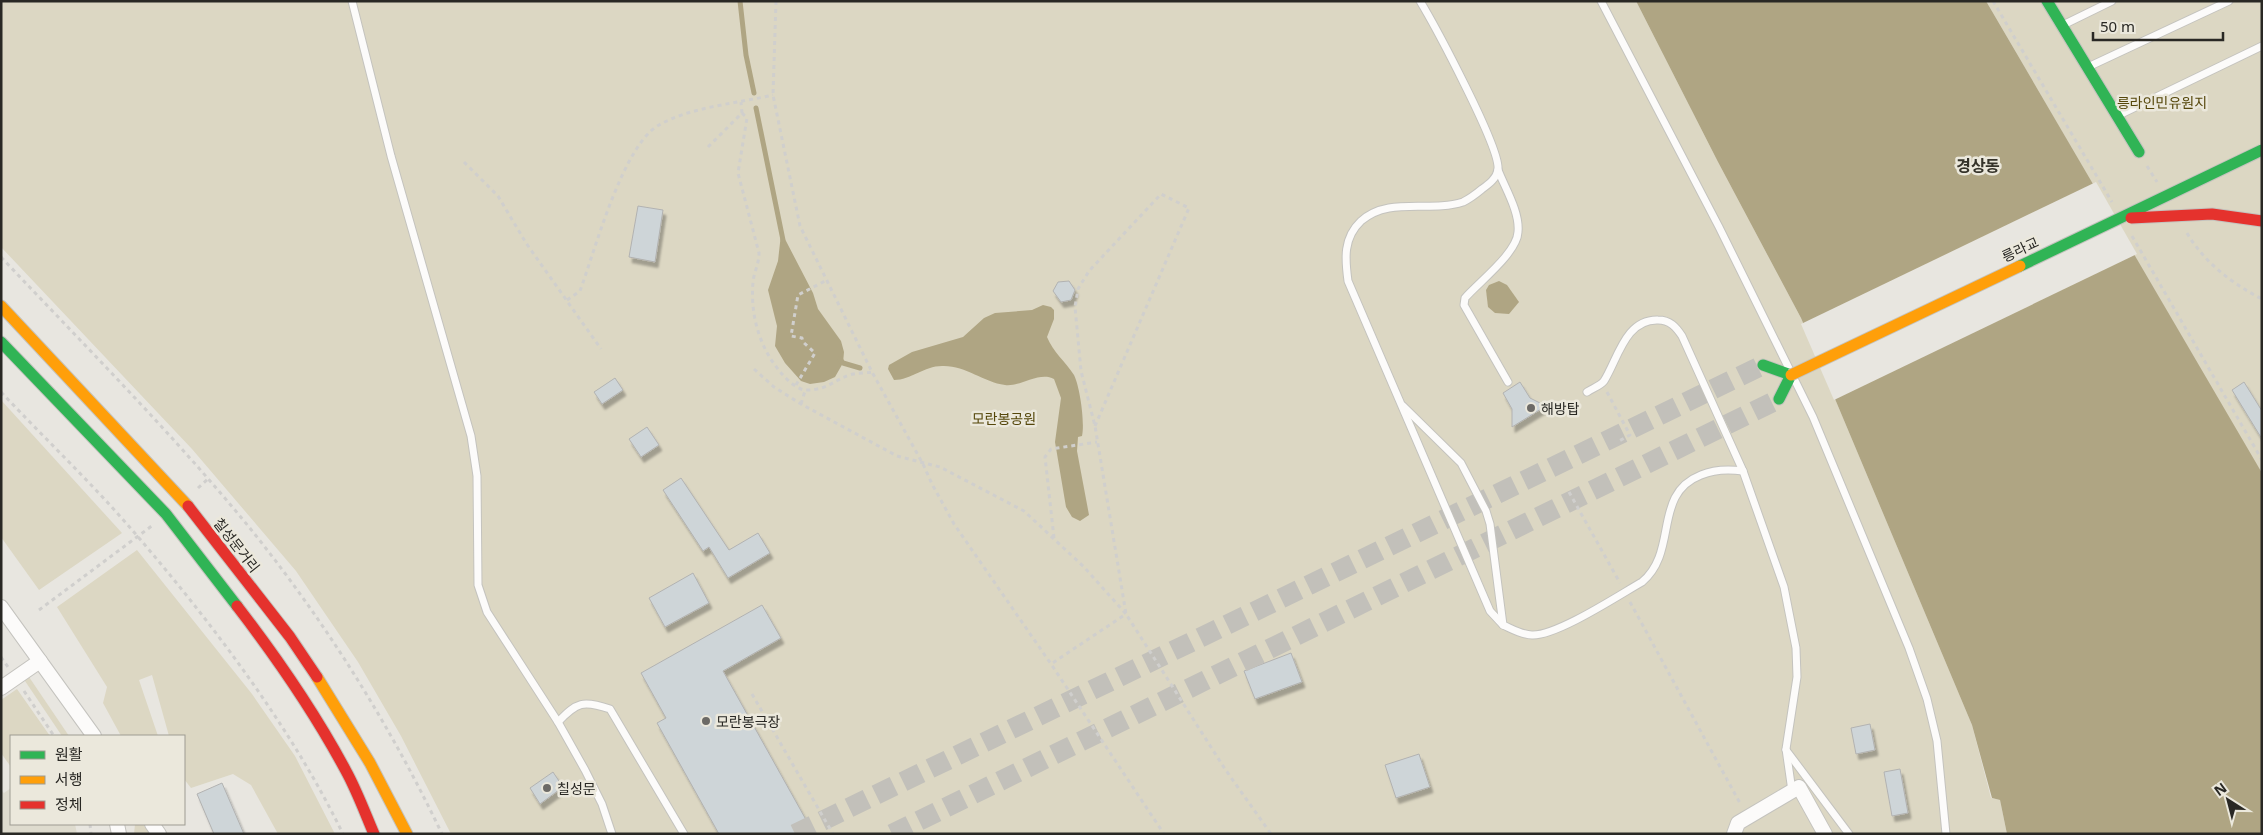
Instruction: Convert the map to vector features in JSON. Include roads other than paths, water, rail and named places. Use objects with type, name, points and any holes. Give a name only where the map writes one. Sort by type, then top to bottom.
[{"type":"main road","points":[[2047,1],[2139,152]]},
{"type":"main road","name":"릉라교","points":[[1791,375],[2262,150]]},
{"type":"main road","points":[[2120,219],[2186,213],[2225,213],[2262,221]]},
{"type":"main road","name":"칠성문거리","points":[[1,306],[183,499],[290,637],[334,702],[370,763],[407,834]]},
{"type":"main road","points":[[1,342],[166,514],[269,648],[312,713],[347,772],[374,834]]},
{"type":"main road","points":[[1763,365],[1791,375],[1779,399]]},
{"type":"street","points":[[1,607],[93,735]]},
{"type":"street","points":[[1,688],[40,661]]},
{"type":"street","points":[[1734,834],[1736,824],[1799,787],[1825,834]]},
{"type":"lane","points":[[352,1],[391,156],[471,436],[477,476],[478,585],[487,612],[558,722],[602,804],[612,834]]},
{"type":"lane","points":[[1420,1],[1484,128],[1496,155],[1498,170],[1516,215],[1518,233],[1514,246],[1465,298],[1464,305],[1508,382]]},
{"type":"lane","points":[[1602,1],[1719,227],[1813,417],[1909,648],[1927,699],[1937,742],[1946,834]]},
{"type":"lane","points":[[2062,25],[2112,1]]},
{"type":"lane","points":[[2087,67],[2229,1]]},
{"type":"lane","points":[[2117,116],[2262,46]]},
{"type":"lane","points":[[1498,170],[1492,182],[1464,201],[1390,207],[1374,211],[1354,227],[1347,242],[1345,260],[1348,281],[1490,611],[1503,625],[1533,635],[1551,631],[1642,582],[1653,573],[1660,560],[1672,504],[1684,485],[1694,478],[1719,470],[1743,471]]},
{"type":"lane","points":[[1588,392],[1602,383],[1626,338],[1635,327],[1652,320],[1671,323],[1682,336],[1743,471],[1776,560],[1793,628],[1797,677],[1786,749],[1792,791]]},
{"type":"lane","points":[[1400,403],[1461,463],[1486,512],[1490,524],[1503,625]]},
{"type":"lane","points":[[558,722],[571,708],[588,702],[610,708],[684,834]]},
{"type":"lane","points":[[1786,749],[1849,834]]},
{"type":"waterway","points":[[740,1],[746,55],[754,93]]},
{"type":"waterway","points":[[756,108],[783,240]]},
{"type":"waterway","points":[[840,359],[843,363],[860,368]]},
{"type":"tunnel","points":[[795,834],[1763,365]]},
{"type":"tunnel","points":[[892,834],[1779,399]]},
{"type":"place","name":"해방탑","points":[[1531,408]]},
{"type":"place","name":"모란봉극장","points":[[706,721]]},
{"type":"place","name":"칠성문","points":[[547,788]]},
{"type":"district","name":"경상동","points":[[1978,166]]},
{"type":"park label","name":"릉라인민유원지","points":[[2162,102]]},
{"type":"park label","name":"모란봉공원","points":[[1004,418]]}]
